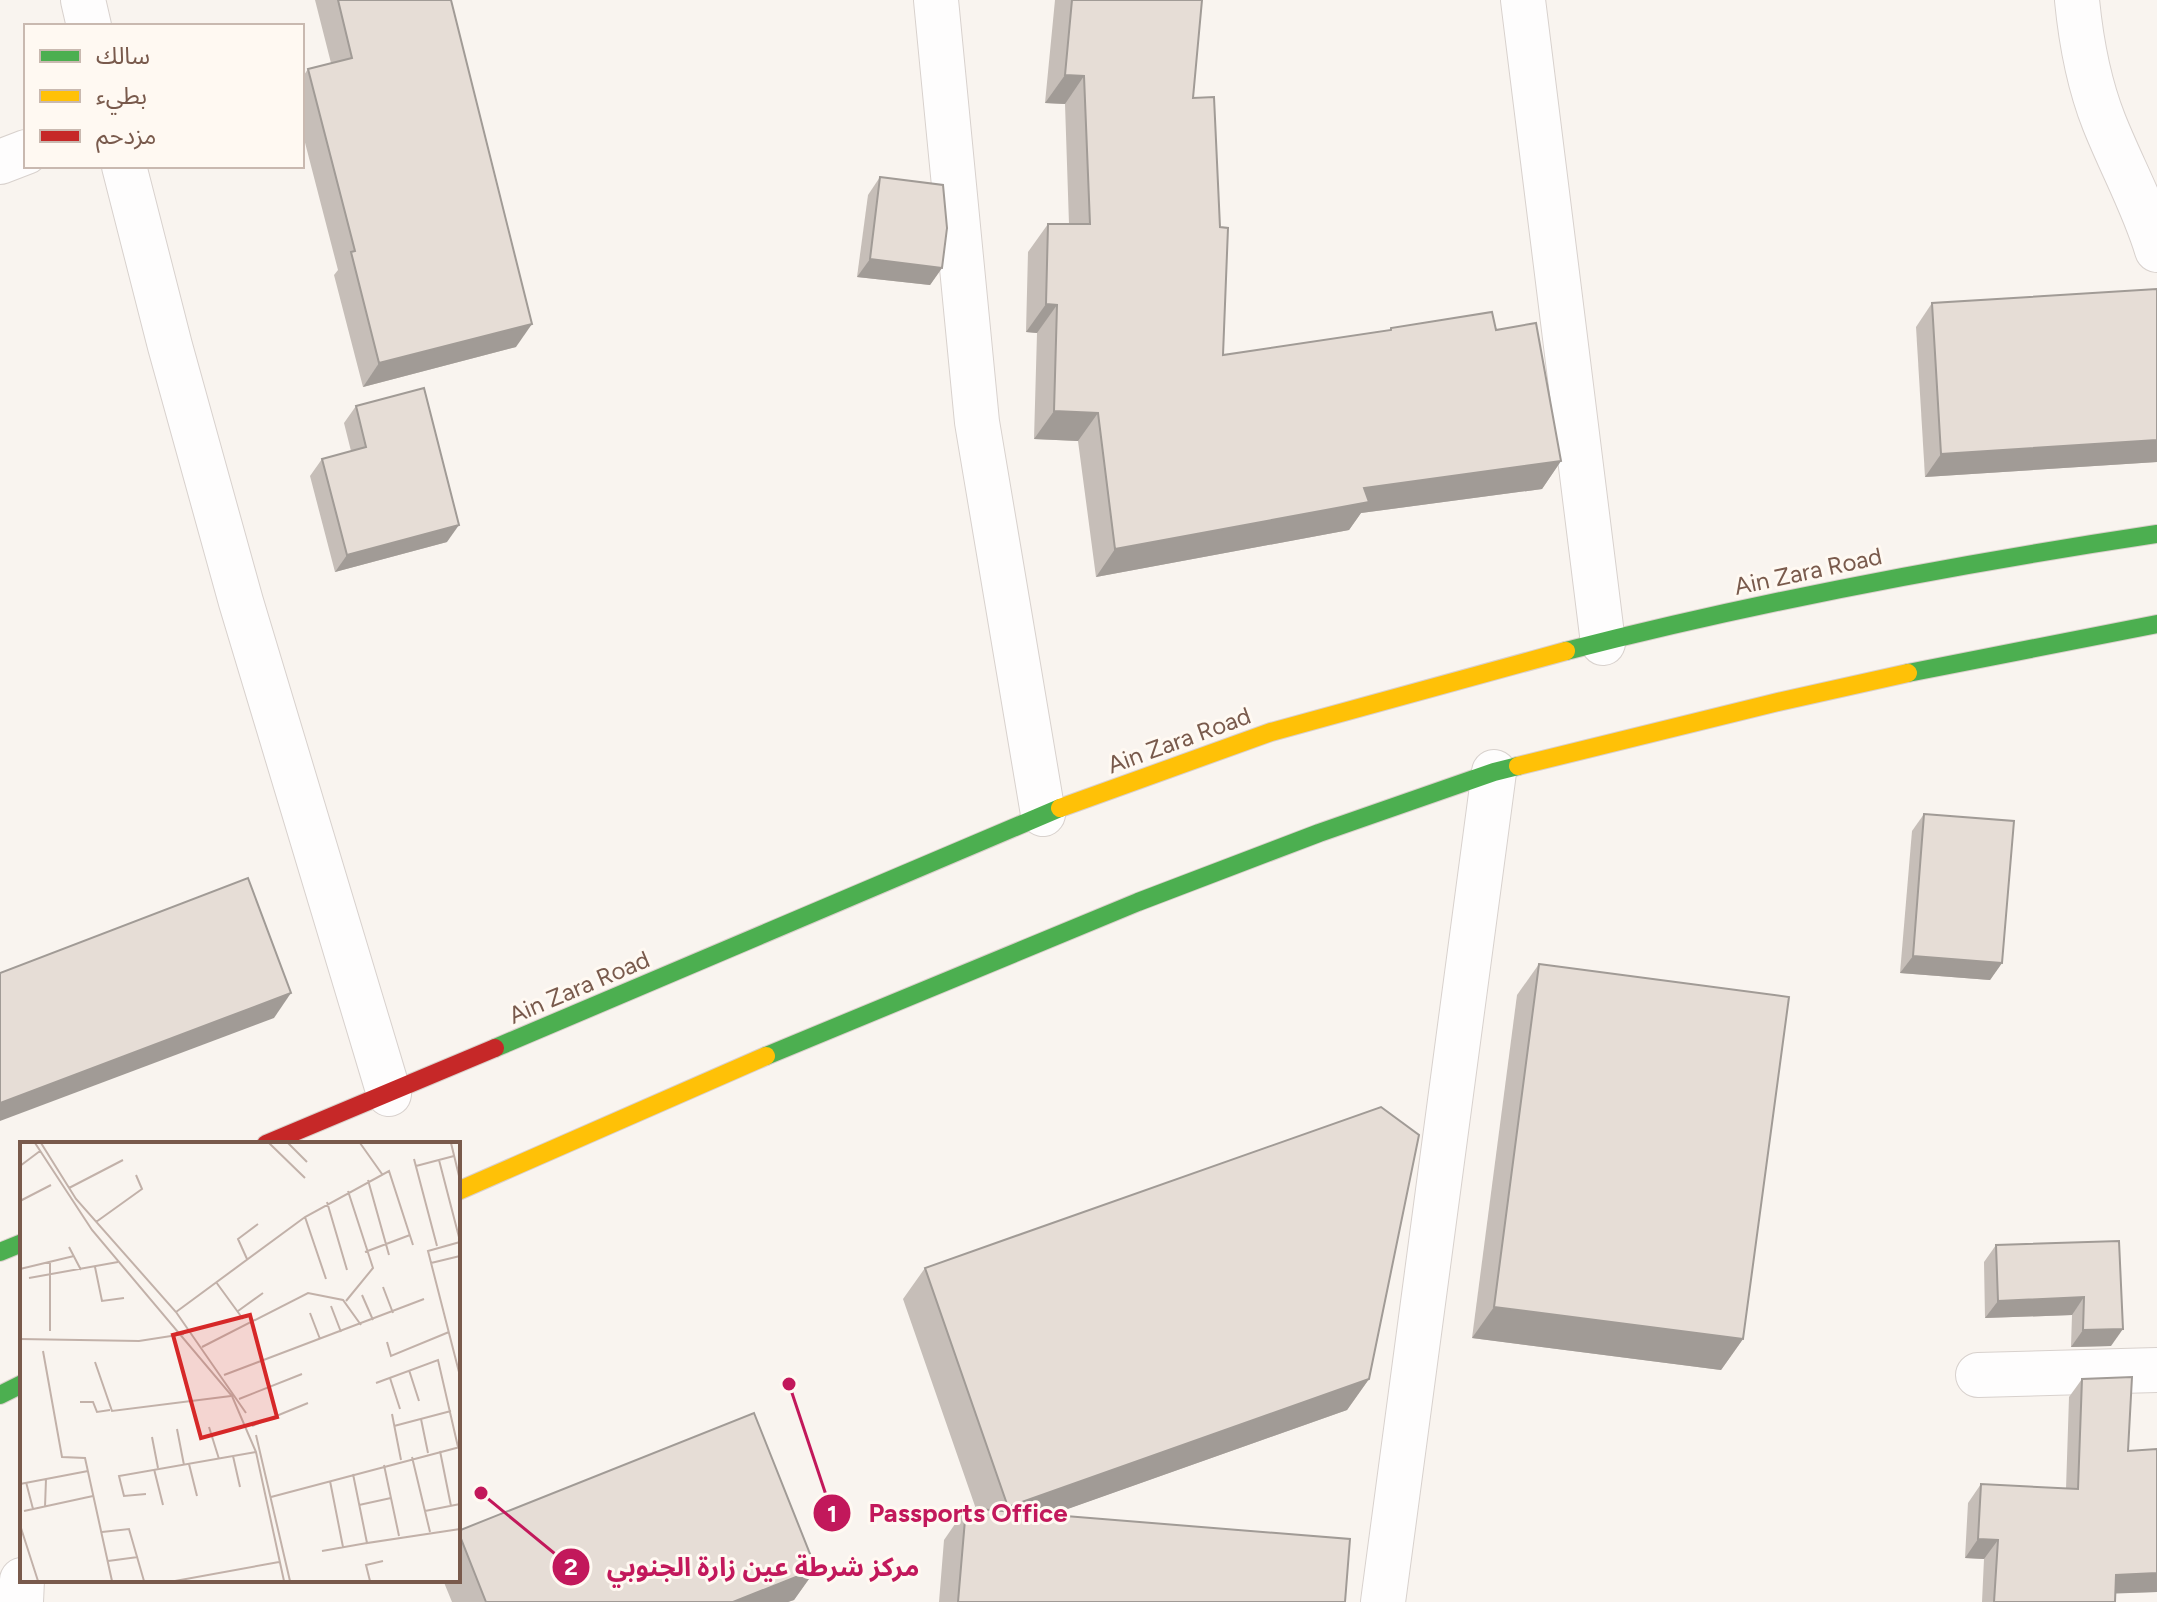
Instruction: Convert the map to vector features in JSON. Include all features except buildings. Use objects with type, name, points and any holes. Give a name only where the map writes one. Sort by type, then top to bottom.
[{"type":"main road","name":"Ain Zara Road","points":[[271,1142],[1043,814],[1271,732],[1522,662],[1684,621],[2016,555],[2157,534]]},
{"type":"main road","points":[[460,1190],[796,1043],[1138,902],[1319,833],[1494,772],[1778,702],[1953,663],[2157,624]]},
{"type":"main road","points":[[0,1252],[20,1244]]},
{"type":"main road","points":[[0,1395],[20,1385]]},
{"type":"street","points":[[83,0],[89,24]]},
{"type":"street","points":[[936,0],[977,422],[1043,814]]},
{"type":"street","points":[[1523,0],[1603,643]]},
{"type":"street","points":[[2077,0],[2089,74],[2103,121],[2157,250]]},
{"type":"street","points":[[0,162],[24,153]]},
{"type":"street","points":[[125,168],[241,602],[389,1094]]},
{"type":"street","points":[[1383,1602],[1494,772]]},
{"type":"street","points":[[1978,1375],[2157,1370]]},
{"type":"street","points":[[21,1602],[22,1582]]},
{"type":"traffic: fast","points":[[1566,651],[1860,585],[2157,534]]},
{"type":"traffic: fast","points":[[1908,673],[2157,624]]},
{"type":"traffic: fast","points":[[766,1056],[1138,902],[1319,833],[1518,766]]},
{"type":"traffic: fast","points":[[495,1048],[1060,808]]},
{"type":"traffic: fast","points":[[0,1252],[20,1244]]},
{"type":"traffic: fast","points":[[0,1395],[20,1385]]},
{"type":"traffic: slow","points":[[1060,808],[1271,732],[1566,651]]},
{"type":"traffic: slow","points":[[1518,766],[1908,673]]},
{"type":"traffic: slow","points":[[460,1190],[766,1056]]},
{"type":"traffic: jam","points":[[271,1142],[495,1048]]},
{"type":"place","name":"Passports Office","points":[[789,1384]]},
{"type":"place","name":"مركز شرطة عين زارة الجنوبي","points":[[481,1493]]}]
